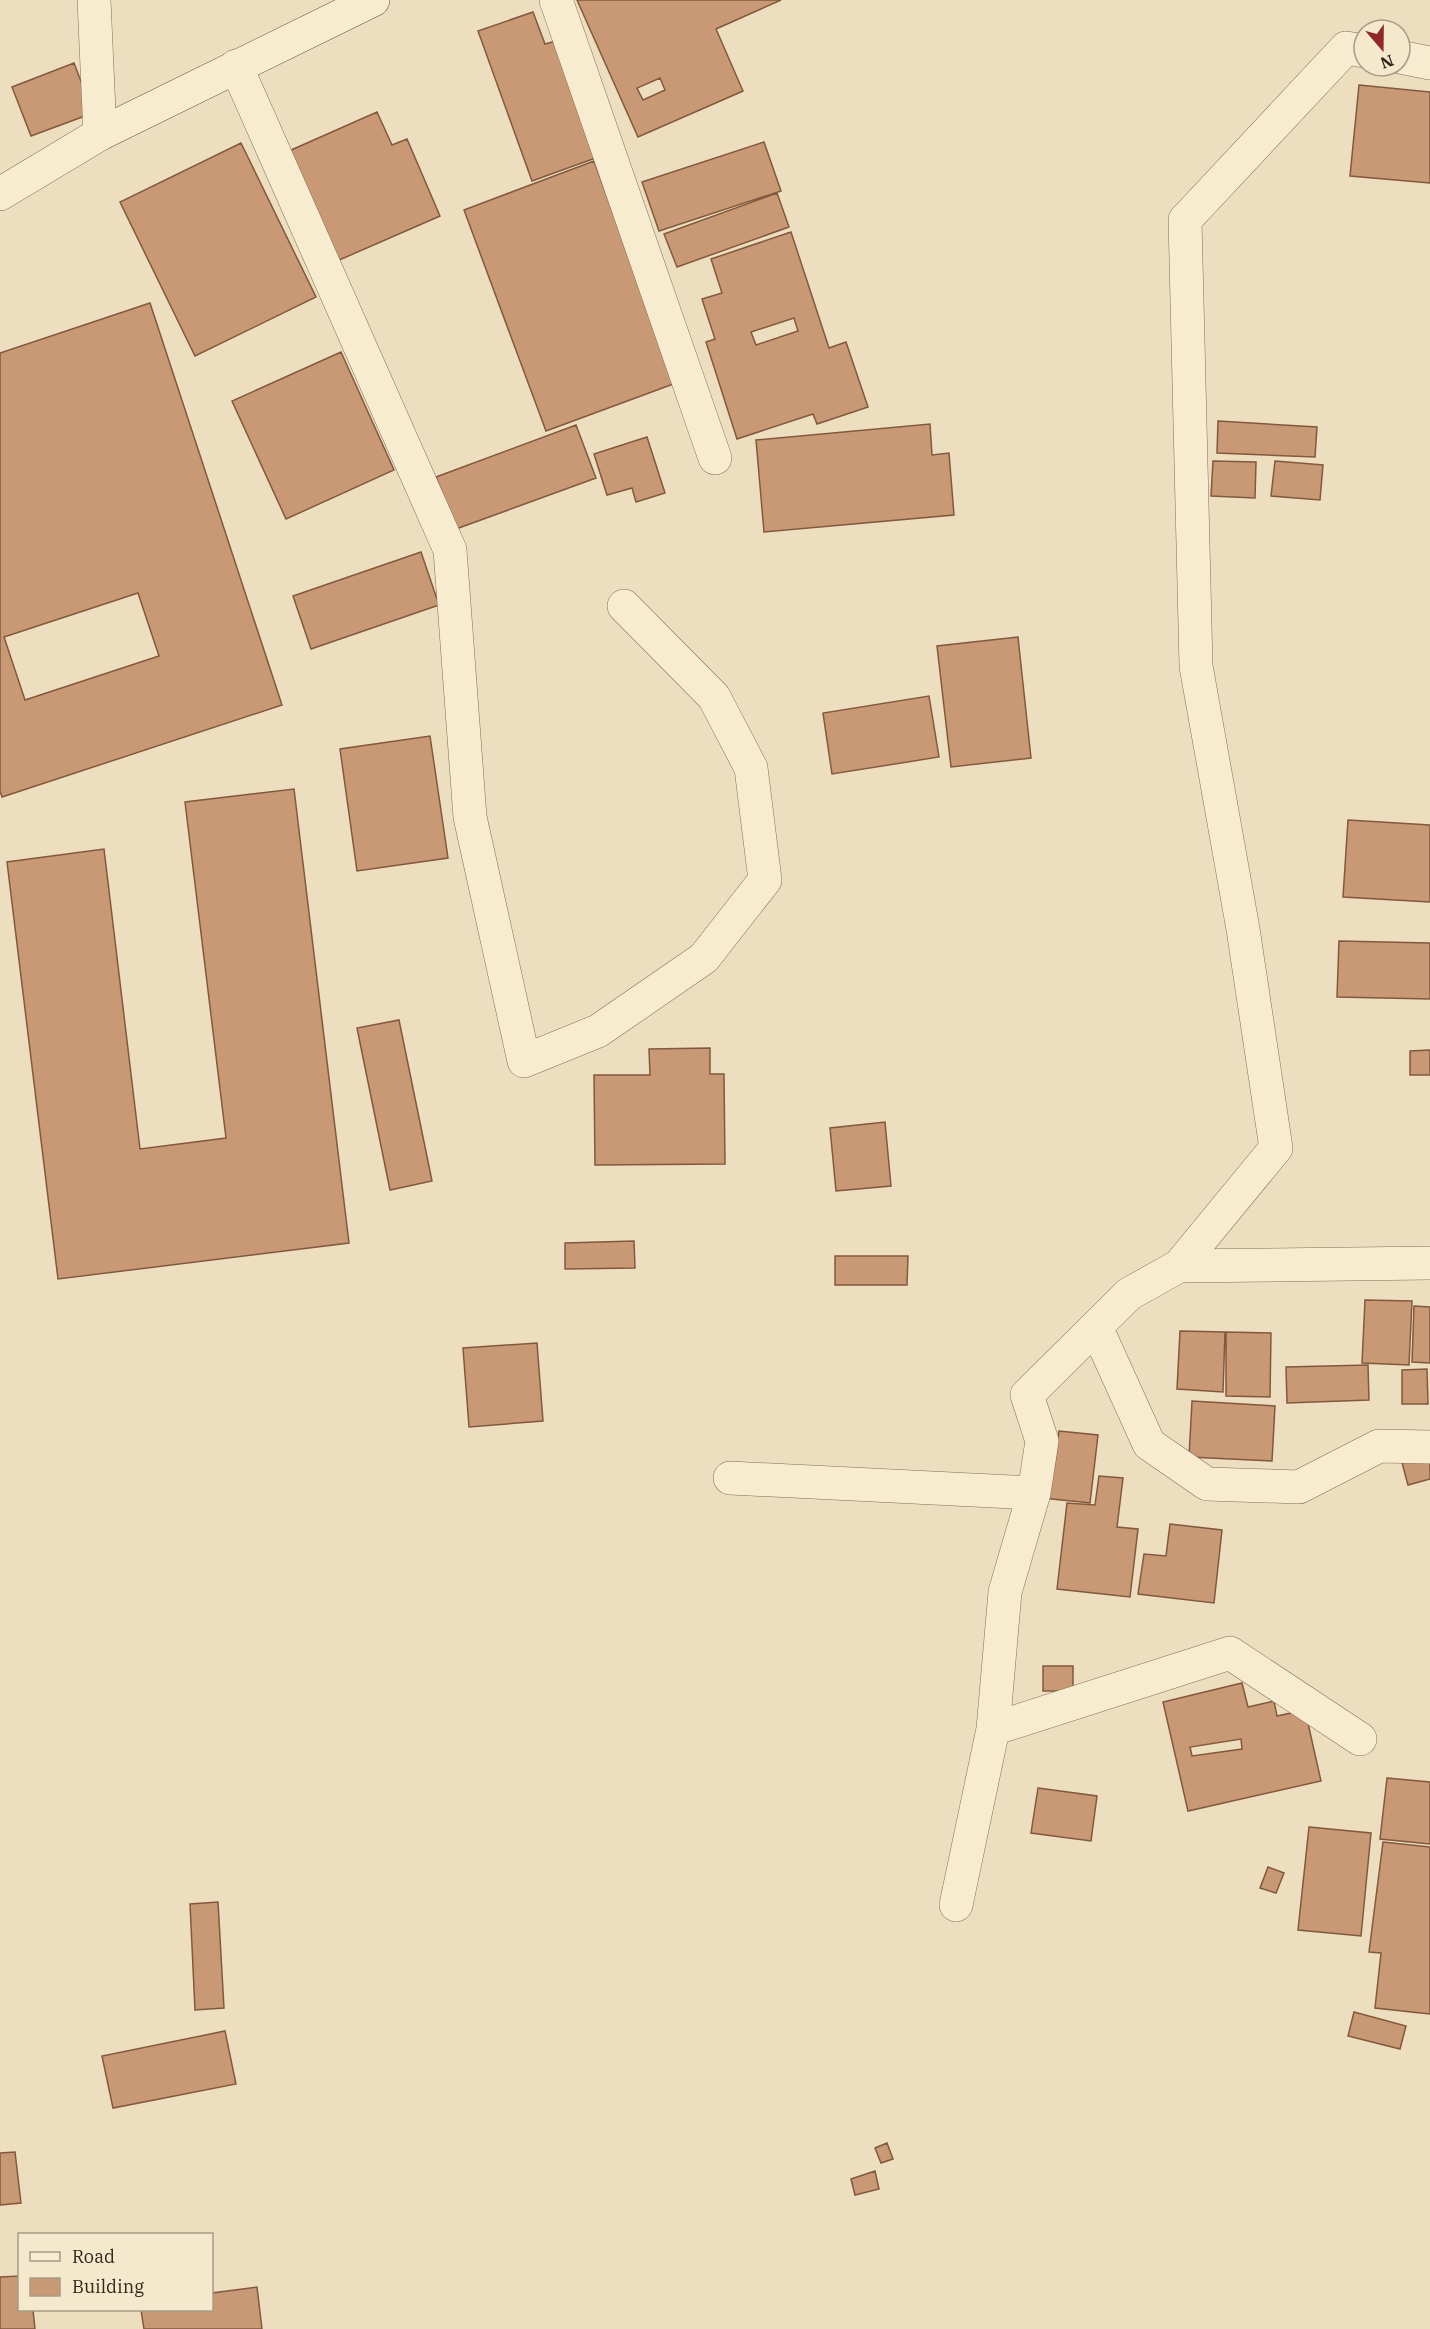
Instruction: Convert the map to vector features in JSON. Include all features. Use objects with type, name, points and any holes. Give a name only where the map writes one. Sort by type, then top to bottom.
[{"type":"street","points":[[94,0],[100,134]]},
{"type":"street","points":[[0,194],[100,134],[373,0]]},
{"type":"street","points":[[556,0],[715,458]]},
{"type":"street","points":[[956,1905],[993,1729],[1005,1592],[1034,1493],[1042,1441],[1027,1395],[1129,1294],[1179,1266],[1276,1148],[1243,929],[1196,666],[1185,220],[1346,48],[1352,49]]},
{"type":"street","points":[[1412,59],[1430,63]]},
{"type":"street","points":[[236,66],[450,550],[470,817],[524,1061],[598,1031],[704,958],[765,880],[750,768],[714,696],[624,606]]},
{"type":"street","points":[[1179,1266],[1430,1263]]},
{"type":"street","points":[[1096,1327],[1149,1444],[1207,1484],[1299,1487],[1379,1446],[1430,1447]]},
{"type":"street","points":[[730,1478],[1034,1493]]},
{"type":"street","points":[[993,1729],[1230,1653],[1360,1739]]},
{"type":"building","points":[[577,0],[781,0],[716,29],[743,91],[638,137]],"holes":[[[660,78],[665,90],[643,100],[637,88]]]},
{"type":"building","points":[[533,12],[545,44],[560,40],[601,156],[532,181],[478,31]]},
{"type":"building","points":[[74,63],[93,113],[31,136],[12,87]]},
{"type":"building","points":[[1359,85],[1430,92],[1430,183],[1350,176]]},
{"type":"building","points":[[377,112],[392,145],[407,139],[440,216],[337,261],[289,151]]},
{"type":"building","points":[[764,142],[781,191],[659,231],[642,182]]},
{"type":"building","points":[[241,143],[316,297],[195,356],[120,202]]},
{"type":"building","points":[[594,161],[676,383],[546,431],[464,210]]},
{"type":"building","points":[[777,193],[789,227],[677,267],[664,234]]},
{"type":"building","points":[[791,232],[829,348],[846,342],[868,407],[817,424],[813,414],[737,439],[706,342],[715,339],[702,299],[722,293],[711,259]],"holes":[[[794,318],[798,331],[756,345],[751,332]]]},
{"type":"building","points":[[150,303],[282,705],[2,797],[0,791],[0,353]],"holes":[[[138,593],[159,656],[25,700],[4,637]]]},
{"type":"building","points":[[341,352],[394,470],[286,519],[232,401]]},
{"type":"building","points":[[1218,421],[1317,427],[1315,457],[1217,453]]},
{"type":"building","points":[[930,424],[932,455],[949,453],[954,515],[764,532],[756,440]]},
{"type":"building","points":[[576,425],[596,478],[456,529],[436,477]]},
{"type":"building","points":[[647,437],[665,493],[636,502],[632,488],[607,495],[594,454]]},
{"type":"building","points":[[1213,461],[1256,462],[1255,498],[1211,496]]},
{"type":"building","points":[[1275,461],[1323,465],[1320,500],[1271,496]]},
{"type":"building","points":[[421,552],[439,605],[311,649],[293,596]]},
{"type":"building","points":[[1018,637],[1031,758],[951,767],[937,646]]},
{"type":"building","points":[[929,696],[939,757],[832,774],[823,713]]},
{"type":"building","points":[[430,736],[448,858],[357,871],[340,749]]},
{"type":"building","points":[[294,789],[349,1243],[58,1279],[7,862],[104,849],[140,1149],[226,1138],[185,802]]},
{"type":"building","points":[[1348,820],[1430,825],[1430,902],[1343,897]]},
{"type":"building","points":[[1339,941],[1430,943],[1430,999],[1337,997]]},
{"type":"building","points":[[399,1020],[432,1181],[390,1190],[357,1028]]},
{"type":"building","points":[[710,1048],[710,1074],[724,1074],[725,1164],[595,1165],[594,1075],[650,1075],[649,1049]]},
{"type":"building","points":[[1430,1050],[1430,1075],[1410,1075],[1410,1051]]},
{"type":"building","points":[[885,1122],[891,1186],[836,1191],[830,1128]]},
{"type":"building","points":[[634,1241],[635,1268],[565,1269],[565,1243]]},
{"type":"building","points":[[835,1256],[908,1256],[907,1285],[835,1285]]},
{"type":"building","points":[[1365,1300],[1412,1301],[1409,1365],[1362,1363]]},
{"type":"building","points":[[1414,1306],[1430,1307],[1430,1363],[1412,1362]]},
{"type":"building","points":[[1180,1331],[1225,1332],[1223,1392],[1177,1389]]},
{"type":"building","points":[[1226,1332],[1271,1333],[1270,1397],[1226,1396]]},
{"type":"building","points":[[537,1343],[543,1421],[469,1427],[463,1348]]},
{"type":"building","points":[[1368,1365],[1369,1400],[1287,1403],[1286,1367]]},
{"type":"building","points":[[1427,1369],[1428,1404],[1402,1404],[1402,1370]]},
{"type":"building","points":[[1192,1401],[1275,1406],[1272,1461],[1189,1457]]},
{"type":"building","points":[[1059,1431],[1098,1435],[1090,1503],[1043,1498],[1055,1463]]},
{"type":"building","points":[[1430,1451],[1430,1479],[1408,1485],[1401,1459]]},
{"type":"building","points":[[1099,1476],[1123,1478],[1117,1527],[1138,1529],[1130,1597],[1057,1589],[1067,1503],[1095,1505]]},
{"type":"building","points":[[1170,1524],[1222,1530],[1214,1603],[1138,1594],[1144,1554],[1166,1556]]},
{"type":"building","points":[[1043,1666],[1073,1666],[1073,1691],[1043,1691]]},
{"type":"building","points":[[1242,1683],[1248,1707],[1274,1701],[1277,1716],[1305,1710],[1321,1781],[1188,1811],[1163,1702]],"holes":[[[1241,1739],[1242,1749],[1192,1756],[1190,1747]]]},
{"type":"building","points":[[1387,1778],[1430,1782],[1430,1844],[1380,1839]]},
{"type":"building","points":[[1038,1788],[1097,1796],[1091,1841],[1031,1833]]},
{"type":"building","points":[[1309,1827],[1371,1833],[1361,1936],[1298,1930]]},
{"type":"building","points":[[1383,1842],[1430,1847],[1430,2014],[1375,2008],[1381,1953],[1369,1952]]},
{"type":"building","points":[[1268,1867],[1284,1873],[1276,1893],[1260,1888]]},
{"type":"building","points":[[218,1902],[224,2008],[195,2010],[190,1904]]},
{"type":"building","points":[[1354,2012],[1406,2026],[1400,2049],[1348,2036]]},
{"type":"building","points":[[225,2031],[236,2084],[113,2108],[102,2056]]},
{"type":"building","points":[[887,2143],[893,2159],[881,2163],[875,2148]]},
{"type":"building","points":[[15,2152],[21,2203],[0,2205],[0,2153]]},
{"type":"building","points":[[875,2171],[879,2189],[855,2195],[851,2179]]},
{"type":"building","points":[[18,2276],[18,2311],[33,2311],[35,2329],[0,2329],[0,2277]]},
{"type":"building","points":[[257,2287],[262,2329],[144,2329],[141,2311],[213,2311],[213,2293]]}]
